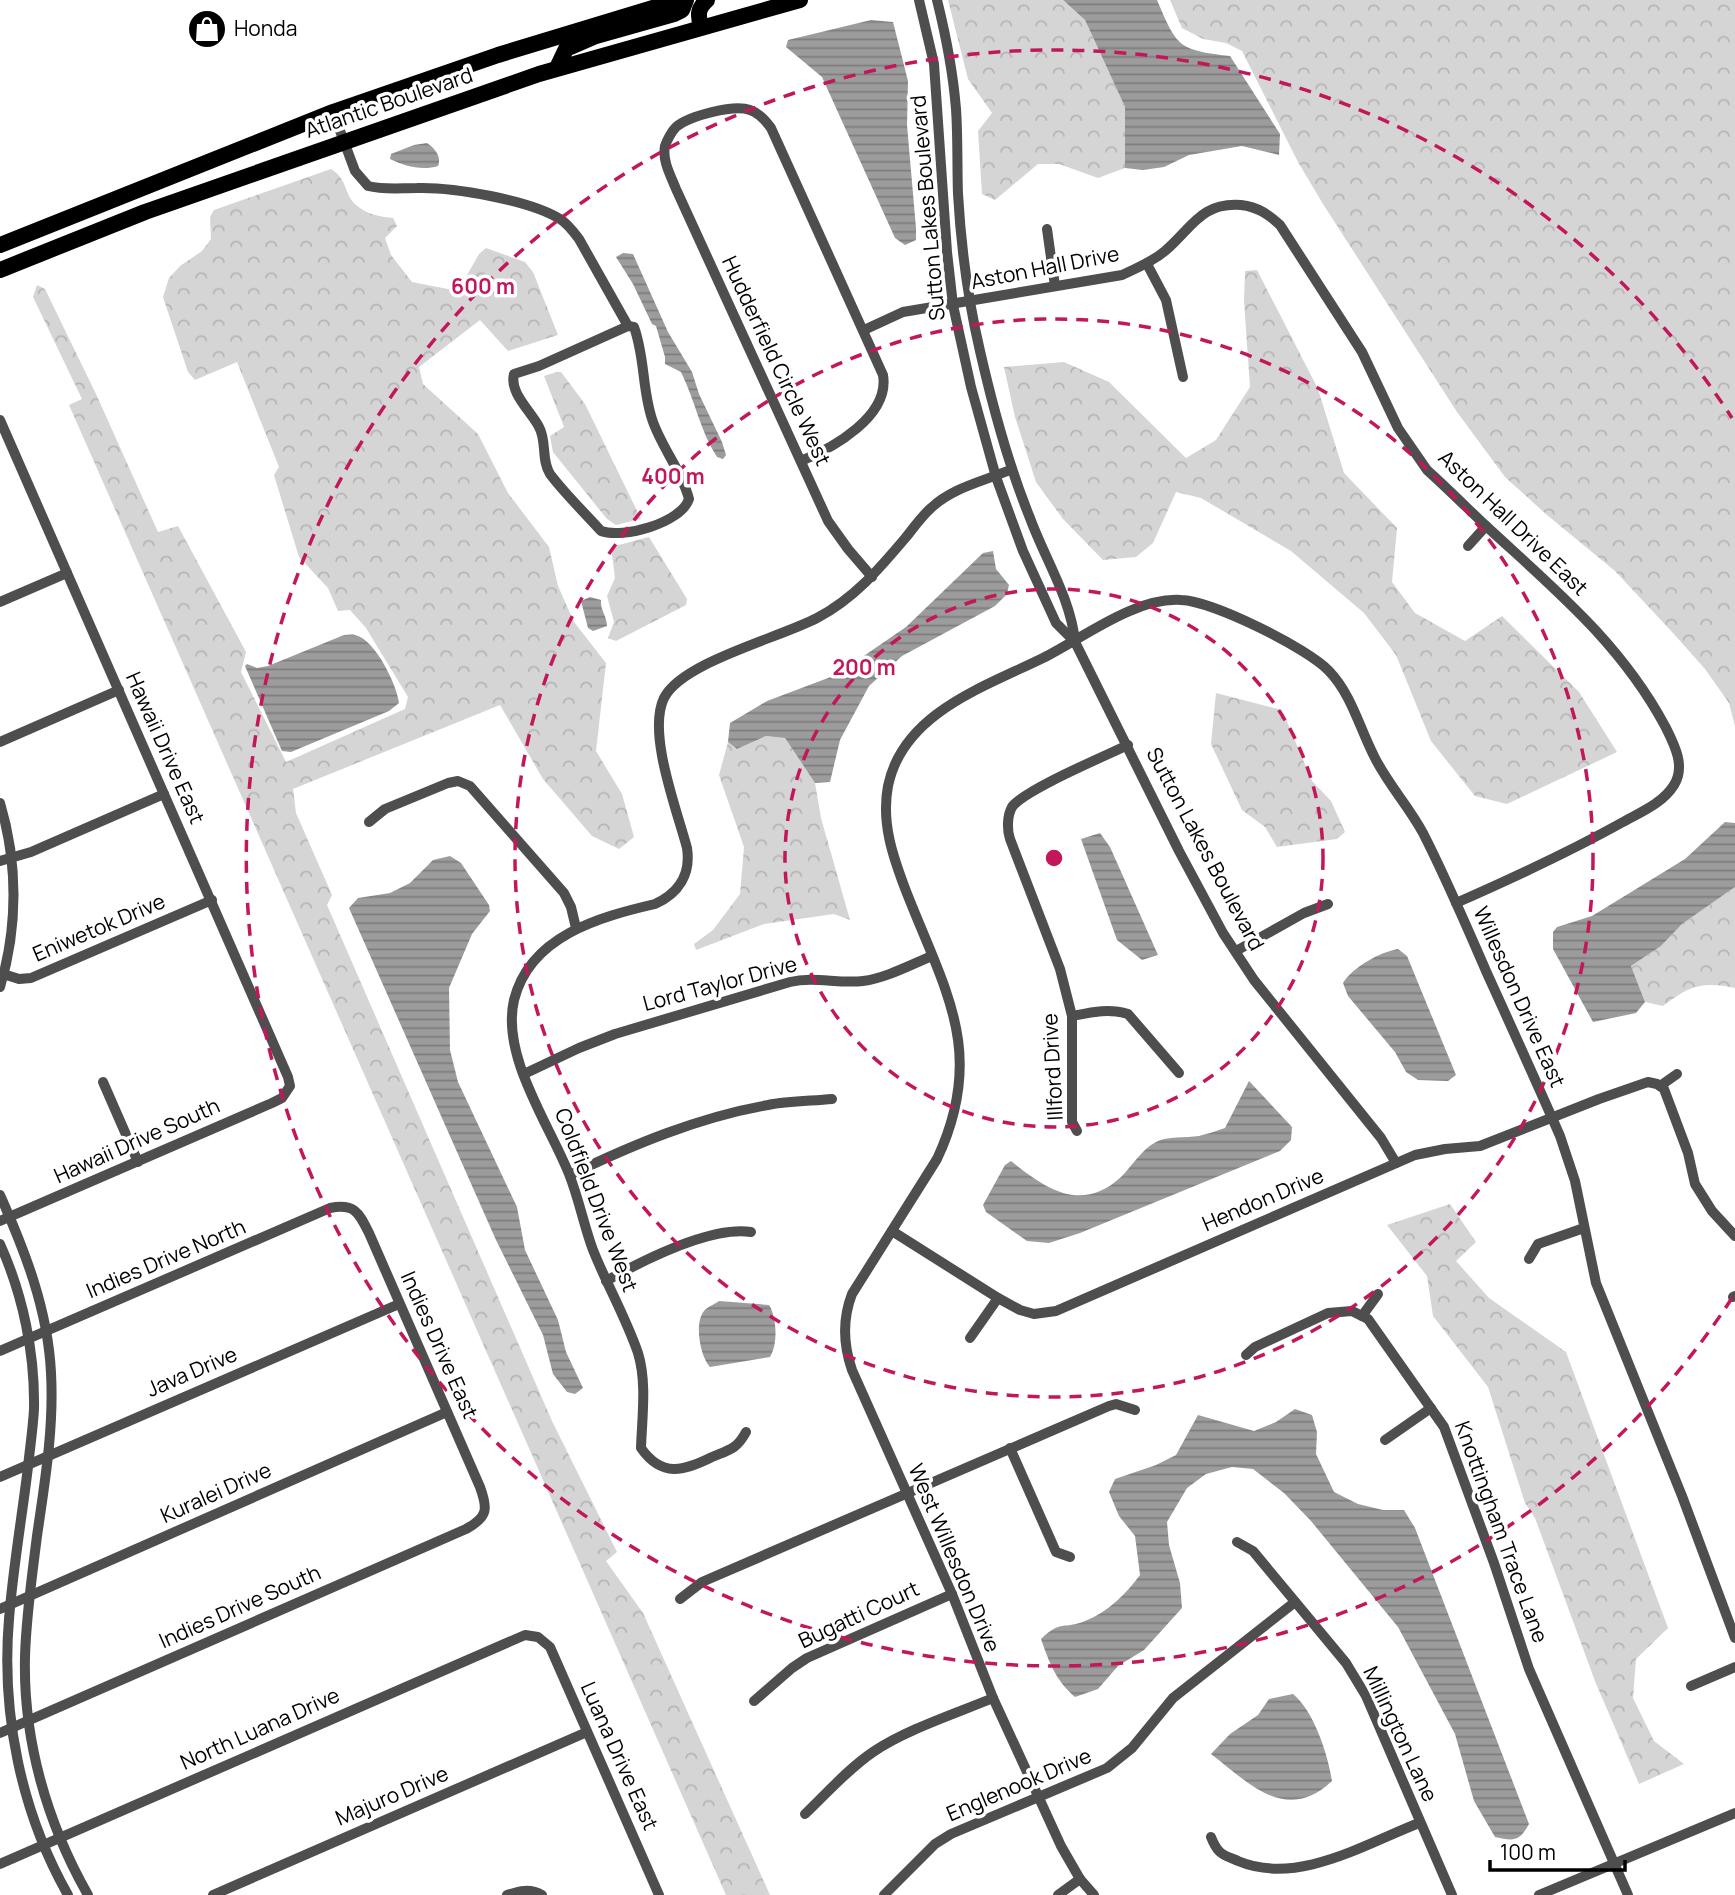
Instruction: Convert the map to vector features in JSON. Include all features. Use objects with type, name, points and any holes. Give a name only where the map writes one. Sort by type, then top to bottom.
[{"type":"highway","name":"Atlantic Boulevard","points":[[0,245],[333,112],[498,55],[679,0]]},
{"type":"highway","points":[[557,68],[566,48],[596,36],[674,14],[682,10],[687,0]]},
{"type":"highway","points":[[701,27],[698,12],[707,0]]},
{"type":"highway","name":"Atlantic Boulevard","points":[[0,270],[145,212],[557,68],[701,27],[767,5],[800,0]]},
{"type":"street","name":"Sutton Lakes Boulevard","points":[[919,0],[934,64],[953,305],[971,387],[996,477],[1023,551],[1056,623],[1075,642],[1223,933],[1254,981],[1374,1129],[1396,1163]]},
{"type":"street","name":"Sutton Lakes Boulevard","points":[[937,0],[952,74],[958,195],[970,301],[993,404],[1012,469],[1046,560],[1073,618],[1075,642]]},
{"type":"street","name":"Hudderfield Circle West","points":[[864,330],[771,128],[762,117],[751,110],[732,108],[681,124],[671,135],[665,151],[676,189],[837,535],[872,577]]},
{"type":"street","points":[[333,112],[355,172],[368,186],[393,190],[418,188],[464,193],[527,206],[560,219],[579,239],[628,326]]},
{"type":"street","points":[[940,148],[957,146]]},
{"type":"street","name":"Aston Hall Drive","points":[[864,330],[894,314],[1122,275],[1147,264],[1165,251],[1197,218],[1209,210],[1228,204],[1247,206]]},
{"type":"street","name":"Aston Hall Drive East","points":[[1247,206],[1268,213],[1288,235],[1362,352],[1398,428],[1427,470],[1572,606],[1637,678],[1671,737],[1681,769],[1679,777],[1666,796],[1638,813],[1567,853],[1456,903]]},
{"type":"street","points":[[1047,229],[1055,286]]},
{"type":"street","points":[[1147,264],[1166,300],[1183,377]]},
{"type":"street","points":[[628,326],[634,327],[642,347],[647,402],[653,423],[689,499],[686,506],[643,530],[608,534],[601,531],[550,473],[541,431],[519,398],[512,380],[514,374],[539,366],[628,326]]},
{"type":"street","points":[[801,461],[843,440],[881,401],[884,392],[881,369],[864,330]]},
{"type":"street","name":"Hawaii Drive East","points":[[0,420],[288,1077],[290,1086],[286,1092]]},
{"type":"street","points":[[0,455],[13,450]]},
{"type":"street","name":"Coldfield Drive West","points":[[746,1432],[739,1446],[687,1469],[670,1469],[657,1465],[641,1448],[642,1383],[638,1352],[592,1247],[570,1175],[524,1074],[513,1037],[514,1001],[530,968],[554,942],[576,928],[666,899],[681,884],[689,859],[658,738],[660,710],[673,685],[695,669],[817,618],[846,601],[872,577],[930,509],[946,497],[1012,469]]},
{"type":"street","points":[[1468,547],[1486,526]]},
{"type":"street","points":[[0,602],[67,573]]},
{"type":"street","name":"Willesdon Drive East","points":[[932,957],[900,876],[887,833],[887,793],[897,761],[916,732],[948,706],[1137,608],[1179,599],[1211,607],[1294,645],[1317,660],[1339,683],[1374,756],[1414,818],[1456,903],[1552,1119],[1575,1181],[1596,1283],[1682,1496],[1735,1639]]},
{"type":"street","points":[[0,742],[119,690]]},
{"type":"street","name":"Illford Drive","points":[[1077,1131],[1072,1122],[1072,1016],[1060,969],[1008,833],[1010,814],[1012,808],[1030,793],[1128,745]]},
{"type":"street","points":[[369,822],[385,809],[448,783],[458,781],[470,786],[564,893],[576,928]]},
{"type":"street","points":[[0,861],[31,852],[164,794]]},
{"type":"street","points":[[0,803],[12,858],[13,917],[0,987]]},
{"type":"street","name":"Eniwetok Drive","points":[[2,974],[19,979],[31,978],[212,900]]},
{"type":"street","points":[[1236,951],[1304,913],[1328,904]]},
{"type":"street","name":"Lord Taylor Drive","points":[[524,1074],[615,1034],[752,993],[801,979],[846,982],[866,980],[932,957]]},
{"type":"street","name":"West Willesdon Drive","points":[[932,957],[950,998],[958,1035],[961,1082],[954,1119],[937,1159],[852,1294],[844,1336],[852,1370],[952,1594],[993,1698],[1061,1846],[1080,1879],[1094,1895]]},
{"type":"street","points":[[1072,1016],[1105,1010],[1128,1014],[1179,1073]]},
{"type":"street","points":[[1677,1074],[1662,1088],[1688,1153],[1695,1184],[1712,1211],[1735,1236]]},
{"type":"street","points":[[103,1082],[138,1162]]},
{"type":"street","name":"Hendon Drive","points":[[892,1231],[998,1298],[1027,1312],[1043,1314],[1056,1311],[1396,1163],[1434,1151],[1480,1146],[1629,1087],[1648,1082],[1662,1088]]},
{"type":"street","name":"Hawaii Drive South","points":[[5,1219],[272,1103],[282,1098],[286,1092]]},
{"type":"street","points":[[570,1175],[613,1154],[690,1125],[768,1104],[832,1099]]},
{"type":"street","points":[[0,1195],[5,1219],[30,1269],[46,1331],[52,1388],[52,1433],[30,1595],[25,1660],[29,1720],[41,1781],[59,1838],[88,1895]]},
{"type":"street","name":"Indies Drive East","points":[[347,1207],[357,1211],[362,1219],[486,1506]]},
{"type":"street","name":"Indies Drive North","points":[[0,1351],[330,1208],[347,1207]]},
{"type":"street","points":[[1529,1259],[1538,1244],[1584,1228]]},
{"type":"street","points":[[606,1281],[704,1237],[736,1230],[751,1232]]},
{"type":"street","points":[[0,1244],[16,1285],[28,1339],[34,1409],[28,1466],[5,1606],[11,1728],[22,1781],[43,1845],[68,1895]]},
{"type":"street","points":[[1246,1355],[1255,1347],[1328,1313],[1352,1311],[1362,1316],[1378,1294]]},
{"type":"street","points":[[970,1338],[998,1298]]},
{"type":"street","name":"Java Drive","points":[[0,1477],[399,1304]]},
{"type":"street","name":"Knottingham Trace Lane","points":[[1362,1316],[1368,1319],[1444,1427],[1494,1563],[1529,1669],[1628,1895]]},
{"type":"street","points":[[680,1599],[702,1582],[1115,1404],[1135,1410]]},
{"type":"street","points":[[1385,1440],[1431,1408]]},
{"type":"street","name":"Kuralei Drive","points":[[5,1606],[447,1412]]},
{"type":"street","points":[[1010,1448],[1056,1552],[1070,1557]]},
{"type":"street","name":"Indies Drive South","points":[[0,1733],[466,1529],[478,1522],[486,1506]]},
{"type":"street","name":"Millington Lane","points":[[1237,1542],[1253,1550],[1346,1663],[1366,1696],[1452,1895]]},
{"type":"street","name":"Bugatti Court","points":[[754,1702],[807,1658],[952,1594]]},
{"type":"street","name":"Englenook Drive","points":[[884,1895],[935,1844],[951,1834],[1107,1768],[1132,1748],[1173,1698],[1295,1602]]},
{"type":"street","name":"North Luana Drive","points":[[0,1864],[514,1639],[525,1635],[538,1637]]},
{"type":"street","name":"Luana Drive East","points":[[538,1637],[550,1647],[659,1895]]},
{"type":"street","points":[[1691,1686],[1735,1667]]},
{"type":"street","points":[[805,1814],[854,1767],[890,1742],[993,1698]]},
{"type":"street","name":"Majuro Drive","points":[[213,1895],[587,1732]]},
{"type":"street","points":[[1539,1895],[1735,1813]]},
{"type":"street","points":[[1211,1837],[1220,1853],[1233,1859],[1262,1867],[1284,1868],[1308,1866],[1334,1858],[1419,1823]]},
{"type":"street","points":[[1058,1895],[1080,1879]]},
{"type":"street","points":[[507,1895],[521,1891],[542,1895]]},
{"type":"green space","points":[[948,0],[1063,0],[1085,20],[1125,107],[1125,168],[1098,178],[1059,164],[1038,164],[995,200],[982,194],[978,131],[992,113],[968,79]]},
{"type":"green space","points":[[1170,0],[1735,0],[1735,726],[1729,703],[1705,669],[1673,633],[1615,571],[1505,477],[1457,412],[1323,204],[1298,162],[1242,51],[1226,43],[1203,39],[1182,28]]},
{"type":"green space","points":[[331,169],[340,177],[349,197],[356,205],[364,211],[393,218],[397,226],[385,238],[391,255],[412,282],[458,291],[479,254],[486,248],[525,262],[533,272],[558,335],[508,351],[480,320],[419,367],[423,384],[478,434],[508,493],[549,547],[558,586],[574,622],[606,663],[596,751],[622,794],[634,837],[619,849],[592,836],[543,779],[500,705],[293,789],[296,813],[332,895],[327,905],[552,1421],[617,1552],[606,1561],[643,1613],[770,1895],[726,1895],[69,405],[82,399],[33,297],[37,285],[45,289],[158,532],[178,526],[246,652],[241,672],[286,762],[405,709],[408,697],[366,628],[350,610],[338,611],[328,588],[299,557],[274,475],[279,467],[237,362],[195,380],[188,372],[163,297],[169,278],[180,266],[202,251],[211,239],[210,217],[214,210]]},
{"type":"green space","points":[[1257,270],[1318,389],[1344,473],[1397,528],[1392,582],[1415,613],[1465,641],[1502,616],[1579,692],[1617,752],[1507,804],[1475,796],[1431,741],[1396,655],[1364,613],[1291,551],[1201,498],[1176,492],[1153,543],[1136,557],[1103,560],[1063,519],[1036,482],[1015,417],[1004,367],[1064,362],[1109,382],[1186,458],[1216,440],[1250,387],[1244,301],[1245,271]]},
{"type":"green space","points":[[561,372],[585,404],[641,519],[616,525],[607,519],[553,452],[550,436],[564,427],[544,376]]},
{"type":"green space","points":[[649,537],[687,599],[686,605],[616,641],[608,638],[614,622],[607,596],[615,578],[611,547]]},
{"type":"green space","points":[[1216,693],[1282,710],[1312,781],[1331,801],[1345,832],[1337,839],[1277,847],[1265,827],[1242,810],[1211,744]]},
{"type":"green space","points":[[766,736],[785,738],[815,783],[821,818],[850,920],[834,914],[764,924],[696,950],[694,944],[713,930],[740,894],[744,847],[719,775],[728,742],[737,749]]},
{"type":"green space","points":[[1735,887],[1735,988],[1705,985],[1681,994],[1663,1006],[1645,1002],[1631,966],[1661,946],[1682,924]]},
{"type":"green space","points":[[1450,1204],[1476,1242],[1456,1261],[1489,1298],[1566,1352],[1668,1628],[1636,1659],[1633,1698],[1654,1741],[1684,1764],[1639,1784],[1595,1681],[1535,1518],[1525,1503],[1488,1387],[1433,1316],[1427,1276],[1387,1225]]},
{"type":"shaded area","points":[[1063,0],[1157,0],[1175,37],[1182,43],[1199,51],[1230,56],[1280,134],[1279,155],[1242,146],[1189,155],[1164,167],[1143,170],[1125,168],[1125,107],[1085,20]]},
{"type":"shaded area","points":[[871,20],[893,22],[908,81],[907,125],[916,240],[905,245],[895,238],[822,77],[786,47],[788,40]]},
{"type":"shaded area","points":[[427,143],[438,156],[438,166],[413,167],[390,159],[391,154]]},
{"type":"shaded area","points":[[623,253],[633,254],[668,332],[692,372],[699,394],[722,442],[726,455],[723,459],[717,457],[711,447],[681,372],[665,364],[656,326],[652,324],[633,284],[616,257]]},
{"type":"shaded area","points":[[993,551],[996,569],[1009,585],[1007,594],[995,606],[902,656],[869,686],[840,740],[830,782],[815,783],[785,738],[766,736],[737,749],[728,742],[730,723],[767,701],[836,675],[906,627],[983,553]]},
{"type":"shaded area","points":[[590,597],[601,600],[607,622],[607,626],[593,631],[588,628],[581,601]]},
{"type":"shaded area","points":[[344,635],[363,638],[370,645],[384,664],[399,703],[389,711],[291,752],[282,751],[245,666],[268,666]]},
{"type":"shaded area","points":[[1725,822],[1735,823],[1735,887],[1682,924],[1661,946],[1631,966],[1645,1002],[1636,1013],[1593,1022],[1553,949],[1553,932],[1557,927],[1592,916],[1685,859]]},
{"type":"shaded area","points":[[1100,833],[1110,847],[1158,955],[1142,960],[1117,940],[1081,839]]},
{"type":"shaded area","points":[[450,856],[461,863],[489,905],[490,911],[472,934],[449,988],[450,1050],[458,1082],[517,1207],[525,1250],[558,1320],[566,1352],[583,1388],[575,1394],[567,1392],[553,1374],[543,1335],[496,1240],[349,908],[358,898],[390,893],[410,883],[433,860]]},
{"type":"shaded area","points":[[1398,949],[1407,956],[1456,1075],[1448,1081],[1418,1080],[1406,1072],[1395,1052],[1348,996],[1343,983],[1353,971],[1368,961]]},
{"type":"shaded area","points":[[1249,1081],[1292,1127],[1291,1140],[1280,1151],[1080,1233],[1049,1243],[1027,1241],[986,1212],[983,1205],[1005,1165],[1011,1161],[1050,1188],[1078,1195],[1092,1194],[1121,1177],[1141,1154],[1160,1140],[1199,1136],[1225,1128]]},
{"type":"shaded area","points":[[719,1301],[769,1305],[776,1331],[770,1357],[710,1367],[701,1348],[699,1323],[704,1311]]},
{"type":"shaded area","points":[[1295,1409],[1312,1415],[1317,1432],[1316,1454],[1334,1492],[1358,1504],[1383,1510],[1404,1510],[1415,1528],[1529,1824],[1519,1837],[1495,1837],[1474,1801],[1455,1734],[1398,1627],[1311,1521],[1284,1493],[1253,1469],[1232,1467],[1206,1474],[1187,1488],[1167,1522],[1169,1545],[1180,1583],[1182,1608],[1144,1650],[1118,1666],[1098,1689],[1075,1697],[1054,1671],[1041,1639],[1058,1627],[1078,1624],[1109,1608],[1140,1575],[1135,1536],[1119,1516],[1109,1492],[1115,1479],[1176,1455],[1198,1415],[1254,1431],[1276,1422]]},
{"type":"shaded area","points":[[1293,1694],[1314,1722],[1332,1781],[1315,1793],[1299,1799],[1284,1799],[1254,1787],[1211,1754],[1230,1734],[1258,1715],[1269,1699]]},
{"type":"place","name":"Honda","points":[[207,29]]}]
